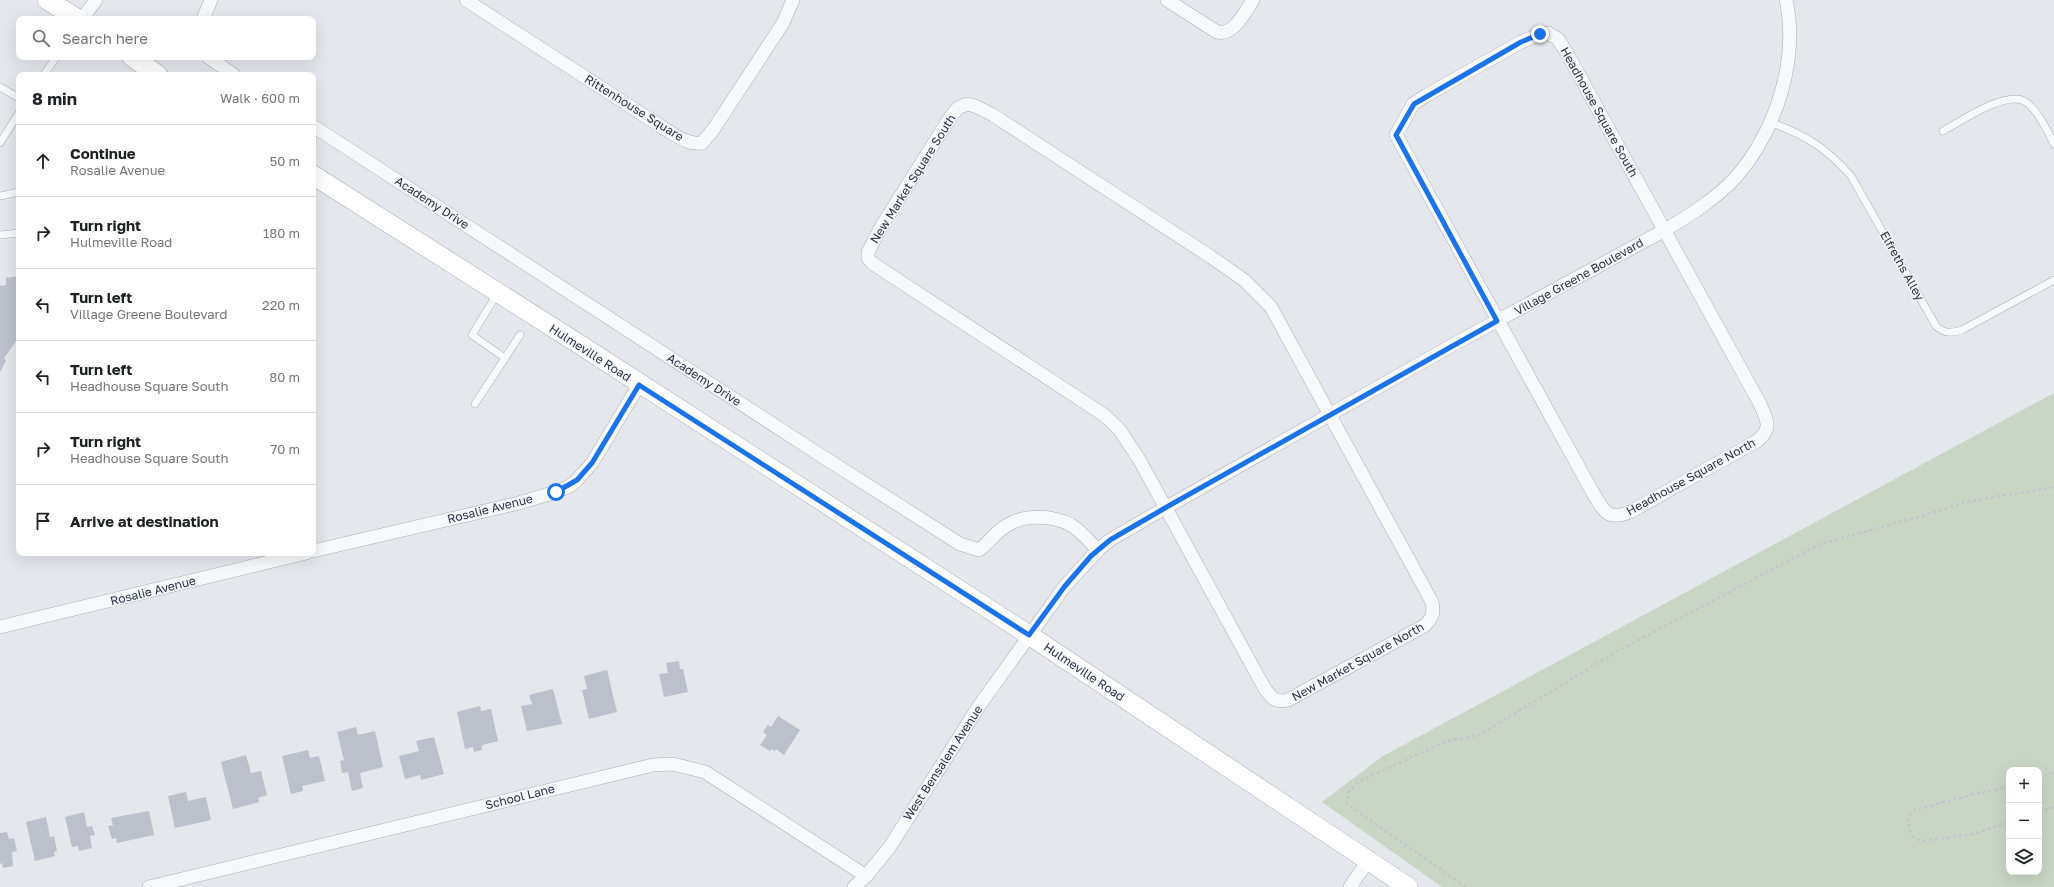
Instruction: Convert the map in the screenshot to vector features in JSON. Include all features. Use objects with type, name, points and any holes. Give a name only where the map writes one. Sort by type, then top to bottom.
[{"type":"main road","points":[[47,0],[73,16]]},
{"type":"main road","points":[[136,60],[154,72]]},
{"type":"main road","name":"Hulmeville Road","points":[[316,178],[497,294],[582,346],[639,385],[1029,635],[1408,887]]},
{"type":"street","points":[[84,16],[96,0]]},
{"type":"street","points":[[204,16],[211,0]]},
{"type":"street","name":"Rittenhouse Square","points":[[466,0],[665,129],[690,144],[695,144],[702,143],[713,130],[783,23],[793,0]]},
{"type":"street","points":[[1167,0],[1217,32],[1223,34],[1229,32],[1253,0]]},
{"type":"street","name":"Village Greene Boulevard","points":[[1029,635],[1065,586],[1098,550],[1110,540],[1497,321],[1665,230],[1721,192],[1736,177],[1749,159],[1770,122],[1777,105],[1787,64],[1790,37],[1786,0]]},
{"type":"street","name":"Headhouse Square South","points":[[1497,321],[1396,135],[1414,104],[1521,42],[1540,34],[1548,33],[1558,39],[1665,230]]},
{"type":"street","points":[[212,60],[230,72]]},
{"type":"street","name":"New Market Square South","points":[[1165,508],[1130,444],[1104,415],[886,273],[872,263],[868,258],[868,252],[881,227],[958,108],[967,104],[975,106],[993,116],[1211,257],[1244,280],[1271,307],[1330,415]]},
{"type":"street","name":"Academy Drive","points":[[316,128],[960,544],[979,550],[1007,525],[1018,520],[1035,517],[1057,520],[1070,525],[1098,550]]},
{"type":"street","name":"Headhouse Square North","points":[[1497,321],[1604,511],[1611,516],[1620,516],[1630,512],[1757,441],[1764,436],[1768,428],[1760,404],[1665,230]]},
{"type":"street","name":"Rosalie Avenue","points":[[316,550],[515,504],[556,492],[570,486],[592,463],[639,385]]},
{"type":"street","name":"New Market Square North","points":[[1165,508],[1265,689],[1273,700],[1280,702],[1288,700],[1424,626],[1431,619],[1434,611],[1432,602],[1330,415]]},
{"type":"street","name":"Rosalie Avenue","points":[[0,627],[294,556]]},
{"type":"street","name":"West Bensalem Avenue","points":[[854,887],[866,876],[889,848],[979,706],[1029,635]]},
{"type":"street","name":"School Lane","points":[[149,887],[653,765],[672,764],[705,772],[866,876]]},
{"type":"street","points":[[1350,887],[1368,861]]},
{"type":"lane","points":[[46,72],[54,60]]},
{"type":"lane","points":[[0,86],[16,96]]},
{"type":"lane","points":[[1943,131],[1995,103],[2017,99],[2024,101],[2031,107],[2054,144]]},
{"type":"lane","points":[[0,143],[16,118]]},
{"type":"lane","name":"Elfreths Alley","points":[[1770,122],[1814,141],[1836,159],[1851,176],[1936,326],[1942,332],[1949,334],[1962,330],[2054,280]]},
{"type":"lane","points":[[0,196],[16,193]]},
{"type":"lane","points":[[0,235],[16,233]]},
{"type":"lane","points":[[497,294],[472,335],[505,358]]},
{"type":"lane","points":[[475,404],[520,335]]},
{"type":"path","points":[[1466,887],[1347,804],[1348,793],[1358,782],[1444,742],[1479,735],[1618,651],[1820,544],[1922,516],[1964,502],[2054,487]]},
{"type":"path","points":[[2042,777],[2054,772]]},
{"type":"path","points":[[2006,788],[1914,810],[1908,818],[1909,831],[1916,839],[1929,841],[1974,834],[2006,823]]},
{"type":"path","points":[[2042,811],[2054,808]]},
{"type":"green space","points":[[2054,393],[2054,887],[1442,887],[1322,802],[1383,756]]},
{"type":"building","points":[[16,276],[16,341],[4,358],[6,361],[0,372],[0,286],[6,285],[6,278]]},
{"type":"building","points":[[679,661],[680,669],[683,669],[688,692],[664,697],[659,674],[668,673],[666,663]]},
{"type":"building","points":[[607,670],[617,712],[589,719],[582,690],[587,689],[584,676]]},
{"type":"building","points":[[553,689],[562,724],[527,731],[521,706],[532,704],[529,695]]},
{"type":"building","points":[[480,706],[481,711],[491,709],[498,741],[482,745],[482,750],[474,752],[473,747],[465,749],[457,712]]},
{"type":"building","points":[[778,716],[800,730],[784,755],[776,749],[775,751],[772,749],[770,751],[760,745],[767,735],[763,732],[768,725],[771,727]]},
{"type":"building","points":[[356,727],[358,735],[375,731],[383,767],[360,773],[363,788],[352,791],[348,772],[342,773],[340,761],[344,760],[337,732]]},
{"type":"building","points":[[434,737],[444,774],[421,780],[420,775],[405,779],[399,756],[419,751],[416,741]]},
{"type":"building","points":[[308,750],[310,758],[319,756],[325,781],[302,786],[303,791],[291,794],[282,756]]},
{"type":"building","points":[[246,755],[251,773],[261,771],[267,795],[258,798],[259,802],[233,809],[221,762]]},
{"type":"building","points":[[186,792],[188,801],[206,797],[211,820],[175,828],[168,796]]},
{"type":"building","points":[[149,811],[154,835],[117,843],[116,838],[112,839],[108,826],[113,825],[111,818]]},
{"type":"building","points":[[84,812],[87,827],[92,826],[95,835],[90,836],[92,848],[79,851],[78,846],[72,847],[65,817]]},
{"type":"building","points":[[46,817],[50,837],[54,836],[57,851],[54,852],[55,856],[35,861],[26,822]]},
{"type":"building","points":[[7,832],[9,839],[14,838],[17,851],[12,852],[13,866],[3,868],[2,863],[0,864],[0,833]]},
{"type":"route","points":[[556,492],[570,486],[592,463],[639,385],[1029,635],[1065,586],[1091,556],[1110,540],[1497,321],[1396,135],[1414,104],[1427,95],[1521,42],[1540,34]]}]
